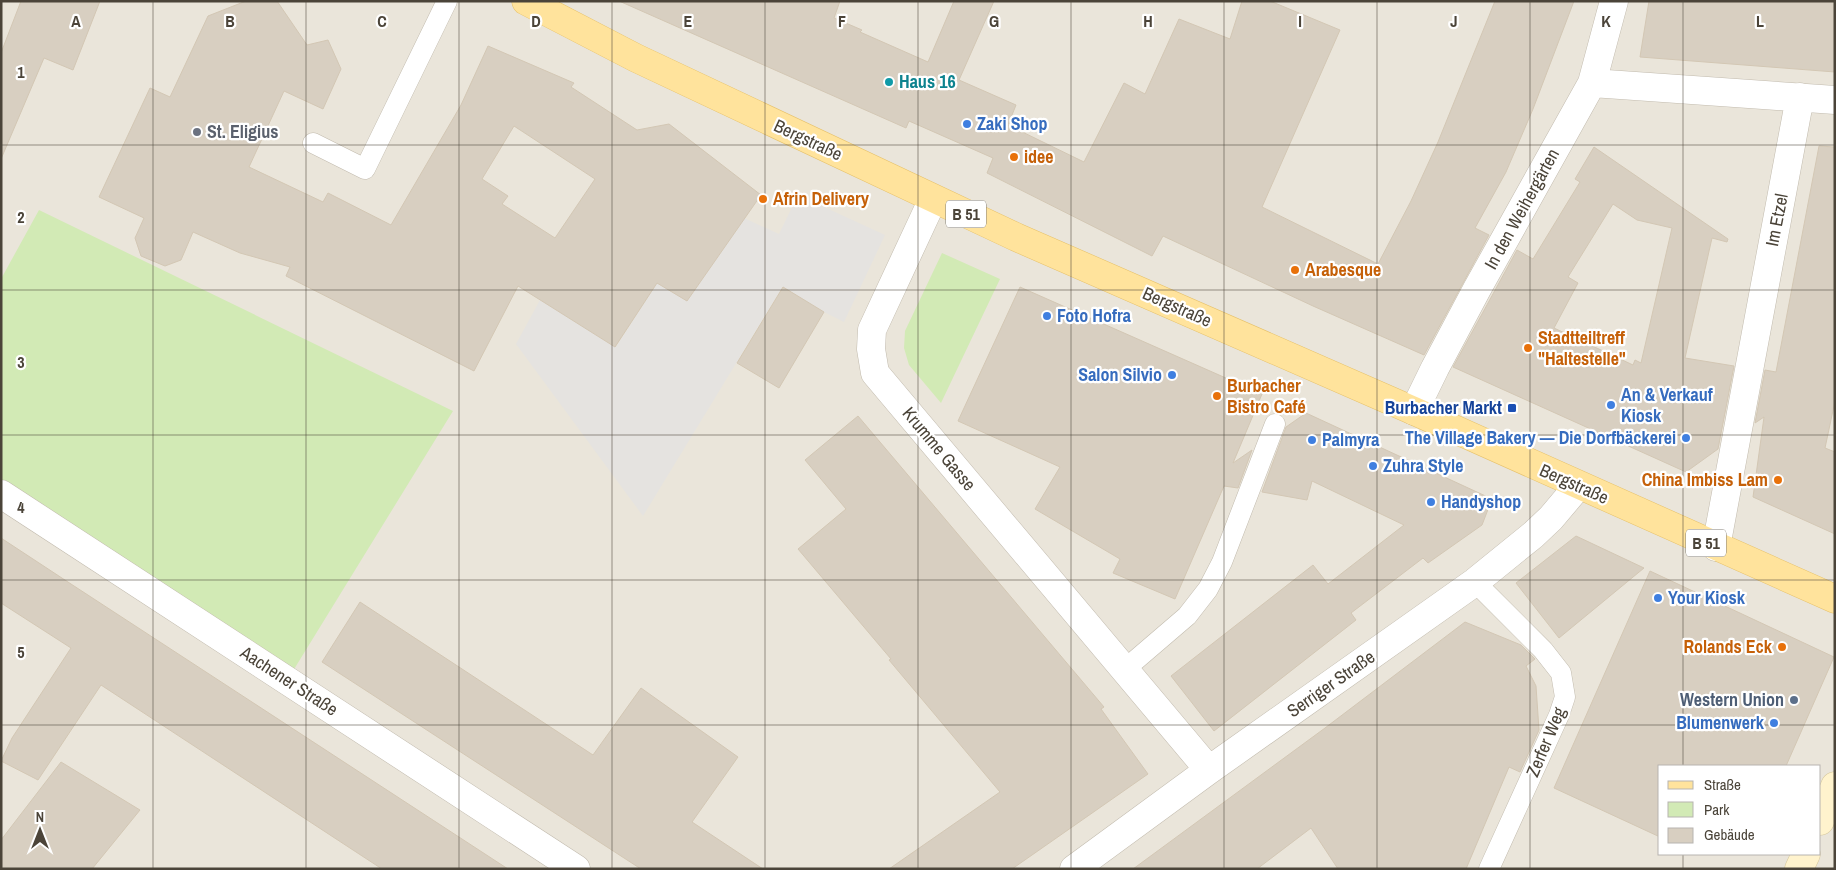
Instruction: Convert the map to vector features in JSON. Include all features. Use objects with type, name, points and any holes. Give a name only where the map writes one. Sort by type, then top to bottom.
[{"type":"main road","name":"Bergstraße","points":[[526,1],[645,62],[933,199],[1835,599]]},
{"type":"main road","points":[[1821,819],[1835,786]]},
{"type":"main road","points":[[1799,869],[1806,855]]},
{"type":"street","name":"In den Weihergärten","points":[[1414,411],[1435,368],[1592,83],[1614,1]]},
{"type":"street","points":[[1592,83],[1835,100]]},
{"type":"street","name":"Im Etzel","points":[[1716,547],[1800,97]]},
{"type":"street","name":"Krumme Gasse","points":[[933,199],[872,330],[871,349],[875,373],[1209,770]]},
{"type":"street","name":"Serriger Straße","points":[[1074,869],[1209,770],[1475,582],[1552,518],[1578,486]]},
{"type":"street","name":"Aachener Straße","points":[[1,494],[576,869]]},
{"type":"lane","points":[[313,143],[365,169],[447,1]]},
{"type":"lane","points":[[1124,670],[1186,616],[1208,589],[1222,562],[1275,424]]},
{"type":"lane","name":"Zerfer Weg","points":[[1475,582],[1543,650],[1561,673],[1565,697],[1559,715],[1489,869]]},
{"type":"shaded area","points":[[1,1],[1835,1],[1835,869],[1,869]]},
{"type":"shaded area","points":[[798,195],[885,235],[844,322],[782,288],[643,516],[516,344],[540,300],[616,347],[657,283],[744,218],[779,234]]},
{"type":"green space","points":[[39,210],[453,411],[288,679],[1,494],[1,279]]},
{"type":"green space","points":[[942,253],[1000,279],[941,403],[909,365],[904,348],[905,331]]},
{"type":"building","points":[[21,1],[100,1],[73,70],[44,58],[1,159],[1,53]]},
{"type":"building","points":[[246,1],[277,1],[307,45],[328,40],[341,69],[323,109],[284,91],[249,167],[323,202],[328,193],[391,225],[461,105],[488,46],[574,83],[571,87],[637,130],[669,124],[761,195],[687,301],[657,283],[615,347],[518,286],[474,371],[286,276],[290,267],[240,253],[193,232],[181,260],[165,266],[141,256],[135,238],[144,218],[99,197],[150,88],[170,97],[208,16]],"holes":[[[514,126],[595,179],[555,238],[502,204],[508,196],[482,179]]]},
{"type":"building","points":[[619,1],[840,1],[834,18],[862,30],[860,32],[928,62],[954,1],[994,1],[959,80],[1016,105],[1008,125],[1084,162],[1124,83],[1145,94],[1179,19],[1230,39],[1242,1],[1270,1],[1340,30],[1262,207],[1378,264],[1411,201],[1438,142],[1495,1],[1574,1],[1533,109],[1506,172],[1475,228],[1489,235],[1424,355],[1163,236],[1152,256],[987,173],[993,158],[909,121],[906,128]]},
{"type":"building","points":[[1649,1],[1835,1],[1835,72],[1640,57]]},
{"type":"building","points":[[1819,146],[1835,147],[1835,401],[1825,448],[1835,452],[1835,534],[1753,497],[1764,417],[1755,423],[1765,370],[1776,372]]},
{"type":"building","points":[[1594,147],[1728,239],[1727,242],[1712,238],[1685,358],[1734,366],[1718,449],[1686,472],[1453,367],[1517,250],[1533,259],[1580,182],[1575,179]],"holes":[[[1613,204],[1637,220],[1672,228],[1641,363],[1635,360],[1633,365],[1554,328],[1578,283],[1568,277]]]},
{"type":"building","points":[[783,287],[824,312],[779,388],[737,363]]},
{"type":"building","points":[[1020,287],[1262,394],[1233,463],[1252,450],[1238,488],[1224,486],[1175,599],[1113,573],[1120,559],[1035,509],[1060,467],[958,421]]},
{"type":"building","points":[[1306,413],[1492,499],[1482,525],[1428,563],[1423,558],[1351,613],[1356,620],[1214,731],[1171,676],[1313,565],[1328,584],[1404,525],[1312,481],[1307,500],[1262,492],[1286,427]]},
{"type":"building","points":[[858,416],[1104,707],[1101,709],[1148,774],[1012,869],[889,869],[1000,792],[798,549],[846,509],[805,460]]},
{"type":"building","points":[[1576,536],[1644,568],[1559,638],[1516,583]]},
{"type":"building","points":[[1,538],[508,869],[382,869],[101,685],[38,780],[1,761],[12,738],[71,648],[1,603]]},
{"type":"building","points":[[1650,571],[1834,657],[1786,765],[1658,765],[1658,836],[1554,788]]},
{"type":"building","points":[[360,602],[593,755],[641,688],[738,757],[692,822],[763,869],[641,869],[322,662]]},
{"type":"building","points":[[1465,622],[1521,645],[1535,659],[1526,666],[1536,686],[1539,730],[1520,772],[1509,767],[1466,869],[1338,869],[1311,828],[1257,869],[1133,869],[1325,728]]},
{"type":"building","points":[[61,762],[140,810],[92,869],[1,869],[1,840]]},
{"type":"place","name":"Haus 16","points":[[889,82]]},
{"type":"place","name":"Zaki Shop","points":[[967,124]]},
{"type":"place","name":"St. Eligius","points":[[197,132]]},
{"type":"place","name":"idee","points":[[1014,157]]},
{"type":"place","name":"Afrin Delivery","points":[[763,199]]},
{"type":"place","name":"Arabesque","points":[[1295,270]]},
{"type":"place","name":"Foto Hofra","points":[[1047,316]]},
{"type":"place","name":"Stadtteiltreff \"Haltestelle\"","points":[[1528,348]]},
{"type":"place","name":"Salon Silvio","points":[[1172,375]]},
{"type":"place","name":"Burbacher Bistro Café","points":[[1217,396]]},
{"type":"place","name":"An & Verkauf Kiosk","points":[[1611,405]]},
{"type":"place","name":"Burbacher Markt","points":[[1512,408]]},
{"type":"place","name":"The Village Bakery — Die Dorfbäckerei","points":[[1686,438]]},
{"type":"place","name":"Palmyra","points":[[1312,440]]},
{"type":"place","name":"Zuhra Style","points":[[1373,466]]},
{"type":"place","name":"China Imbiss Lam","points":[[1778,480]]},
{"type":"place","name":"Handyshop","points":[[1431,502]]},
{"type":"place","name":"Your Kiosk","points":[[1658,598]]},
{"type":"place","name":"Rolands Eck","points":[[1782,647]]},
{"type":"place","name":"Western Union","points":[[1794,700]]},
{"type":"place","name":"Blumenwerk","points":[[1774,723]]}]
